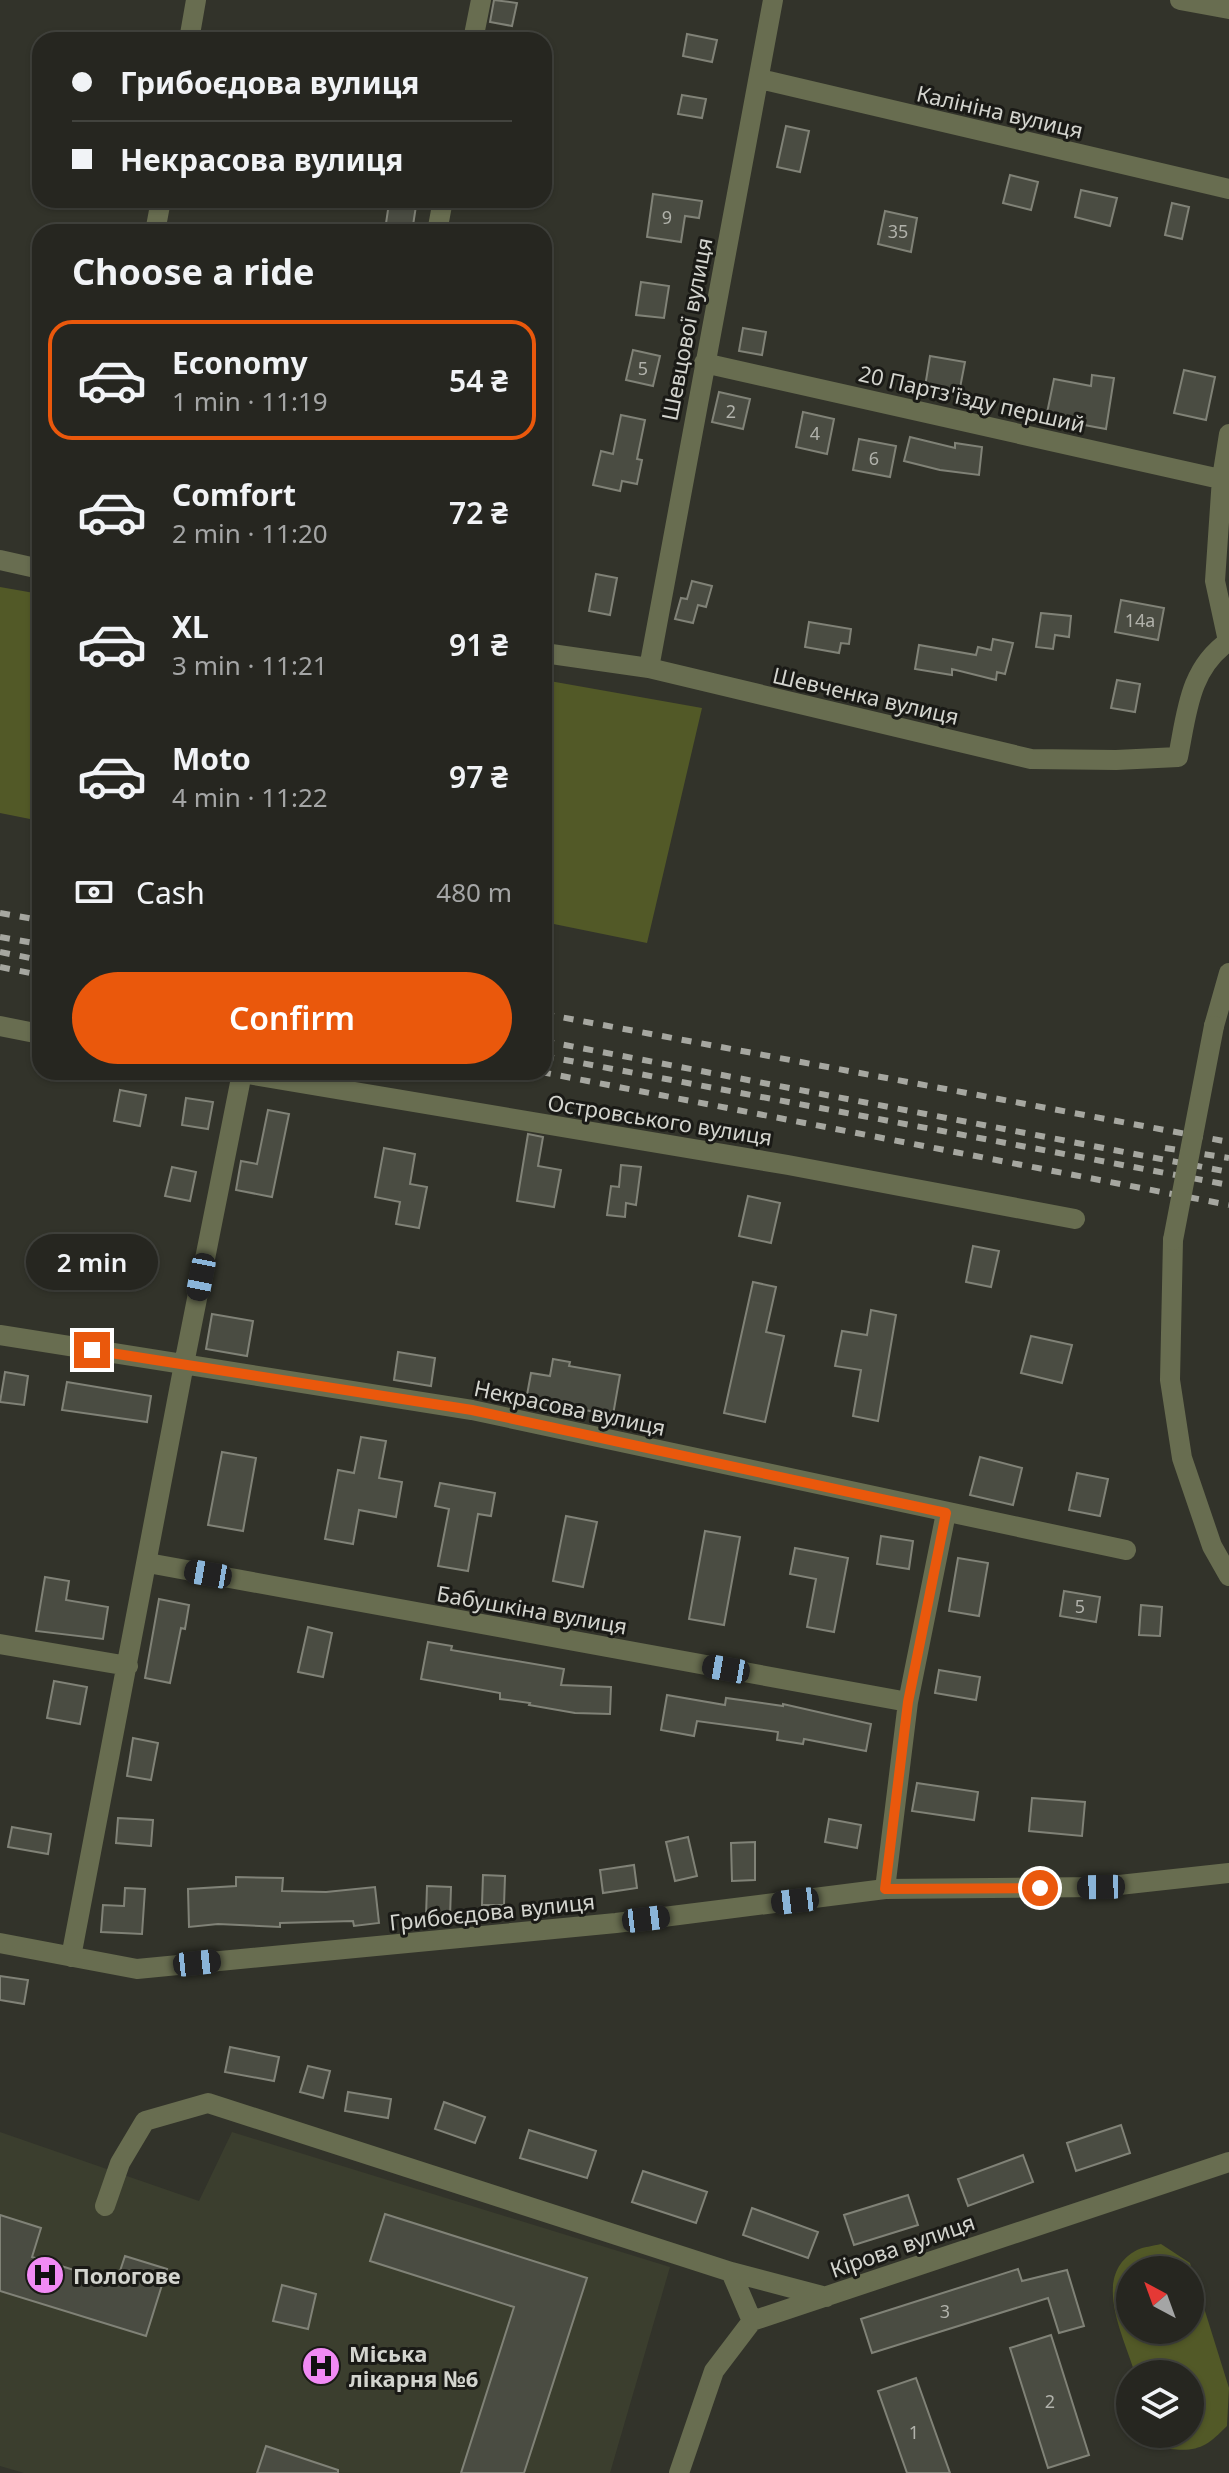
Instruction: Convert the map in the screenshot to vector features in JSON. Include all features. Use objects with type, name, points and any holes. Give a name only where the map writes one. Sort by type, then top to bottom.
[{"type":"street","points":[[190,32],[196,0]]},
{"type":"street","points":[[475,32],[481,0]]},
{"type":"street","name":"Шевцової вулиця","points":[[649,668],[773,0]]},
{"type":"street","points":[[1180,0],[1229,9]]},
{"type":"street","name":"Калініна вулиця","points":[[760,79],[1229,189]]},
{"type":"street","name":"20 Партз'їзду перший","points":[[704,363],[1226,479]]},
{"type":"street","points":[[1229,434],[1215,581],[1229,641]]},
{"type":"street","points":[[0,560],[32,567]]},
{"type":"street","name":"Шевченка вулиця","points":[[552,654],[649,668],[1031,759],[1116,760],[1178,757],[1191,690],[1213,652],[1229,641]]},
{"type":"street","points":[[1229,973],[1214,1026],[1173,1240],[1170,1380],[1182,1458],[1212,1546],[1229,1576]]},
{"type":"street","points":[[0,1026],[32,1032]]},
{"type":"street","points":[[71,1957],[238,1080]]},
{"type":"street","name":"Островського вулиця","points":[[281,1080],[788,1165],[1075,1219]]},
{"type":"street","name":"Некрасова вулиця","points":[[0,1335],[472,1410],[1126,1550]]},
{"type":"street","points":[[885,1889],[908,1702],[946,1513]]},
{"type":"street","name":"Бабушкіна вулиця","points":[[148,1563],[908,1702]]},
{"type":"street","points":[[0,1644],[128,1666]]},
{"type":"street","name":"Грибоєдова вулиця","points":[[0,1943],[137,1969],[616,1923],[885,1889],[1101,1887],[1229,1873]]},
{"type":"street","points":[[105,2206],[120,2163],[145,2121],[208,2103],[731,2272],[826,2297]]},
{"type":"street","name":"Кірова вулиця","points":[[752,2321],[1229,2162]]},
{"type":"street","points":[[679,2473],[714,2371],[752,2321],[731,2272]]},
{"type":"shaded area","name":"Міська лікарня №6","points":[[0,2132],[199,2201],[232,2132],[670,2267],[610,2473],[24,2473],[0,2466]]},
{"type":"green space","points":[[0,587],[32,593],[32,819],[0,813]]},
{"type":"green space","points":[[552,681],[702,708],[647,943],[552,924]]},
{"type":"green space","points":[[1161,2244],[1179,2256],[1129,2256],[1145,2247]]},
{"type":"green space","points":[[1116,2273],[1116,2316],[1113,2290]]},
{"type":"green space","points":[[1204,2308],[1229,2388],[1227,2426],[1204,2445],[1204,2360],[1130,2360],[1125,2344],[1204,2344]]},
{"type":"building","points":[[494,0],[517,3],[512,26],[490,22]]},
{"type":"building","points":[[687,34],[717,40],[712,62],[683,56]]},
{"type":"building","points":[[682,95],[706,99],[702,118],[678,114]]},
{"type":"building","points":[[786,126],[809,131],[800,172],[777,167]]},
{"type":"building","points":[[1010,175],[1038,182],[1031,210],[1003,203]]},
{"type":"building","points":[[1081,190],[1117,198],[1110,226],[1075,217]]},
{"type":"building","points":[[653,194],[702,201],[699,218],[685,216],[681,242],[647,237]]},
{"type":"building","points":[[1172,203],[1189,207],[1182,239],[1165,235]]},
{"type":"building","points":[[388,208],[416,208],[413,224],[386,224]]},
{"type":"building","points":[[885,211],[917,218],[911,252],[878,244]]},
{"type":"building","points":[[641,282],[669,286],[664,318],[636,315]]},
{"type":"building","points":[[743,328],[766,332],[762,355],[739,351]]},
{"type":"building","points":[[633,350],[660,356],[653,386],[626,380]]},
{"type":"building","points":[[930,356],[965,362],[959,393],[925,387]]},
{"type":"building","points":[[1184,370],[1215,377],[1206,420],[1174,413]]},
{"type":"building","points":[[1092,375],[1114,378],[1106,429],[1046,418],[1054,379],[1091,386]]},
{"type":"building","points":[[719,392],[750,399],[743,429],[712,422]]},
{"type":"building","points":[[803,412],[834,419],[827,454],[796,447]]},
{"type":"building","points":[[621,415],[645,420],[637,459],[642,460],[637,484],[622,481],[620,491],[593,485],[601,451],[613,454]]},
{"type":"building","points":[[910,437],[955,448],[955,443],[982,447],[979,475],[904,461]]},
{"type":"building","points":[[859,439],[896,446],[890,477],[853,470]]},
{"type":"building","points":[[596,574],[617,578],[610,615],[589,611]]},
{"type":"building","points":[[692,581],[712,586],[706,607],[698,605],[693,623],[675,619],[681,598],[687,599]]},
{"type":"building","points":[[1121,600],[1164,608],[1158,640],[1115,632]]},
{"type":"building","points":[[1041,613],[1071,616],[1069,637],[1055,635],[1053,649],[1036,647]]},
{"type":"building","points":[[809,622],[851,629],[849,644],[841,643],[839,653],[805,647]]},
{"type":"building","points":[[993,639],[1013,643],[1005,674],[997,672],[996,680],[952,669],[952,675],[915,669],[919,645],[976,655],[978,647],[991,650]]},
{"type":"building","points":[[1117,680],[1140,684],[1135,712],[1111,708]]},
{"type":"building","points":[[120,1090],[146,1095],[140,1126],[114,1121]]},
{"type":"building","points":[[186,1098],[213,1102],[208,1129],[182,1125]]},
{"type":"building","points":[[268,1110],[289,1114],[272,1197],[236,1190],[241,1161],[257,1164]]},
{"type":"building","points":[[528,1134],[543,1137],[538,1166],[561,1170],[554,1207],[517,1201]]},
{"type":"building","points":[[384,1148],[415,1154],[410,1184],[427,1187],[419,1228],[396,1224],[400,1202],[375,1197]]},
{"type":"building","points":[[621,1165],[641,1167],[636,1205],[626,1203],[625,1217],[607,1215],[611,1186],[619,1187]]},
{"type":"building","points":[[172,1167],[196,1172],[190,1201],[165,1196]]},
{"type":"building","points":[[748,1196],[780,1203],[771,1243],[739,1236]]},
{"type":"building","points":[[973,1246],[999,1251],[991,1287],[966,1282]]},
{"type":"building","points":[[753,1282],[776,1287],[766,1332],[784,1336],[765,1422],[724,1413]]},
{"type":"building","points":[[871,1310],[896,1315],[878,1421],[853,1416],[861,1370],[835,1366],[842,1331],[867,1335]]},
{"type":"building","points":[[212,1314],[253,1321],[247,1356],[206,1349]]},
{"type":"building","points":[[1031,1336],[1072,1345],[1062,1383],[1021,1373]]},
{"type":"building","points":[[398,1352],[435,1358],[431,1386],[394,1380]]},
{"type":"building","points":[[553,1359],[570,1362],[569,1366],[620,1375],[613,1415],[562,1406],[560,1412],[525,1406],[531,1373],[550,1376]]},
{"type":"building","points":[[5,1372],[28,1376],[24,1405],[0,1402]]},
{"type":"building","points":[[67,1382],[151,1396],[147,1422],[62,1410]]},
{"type":"building","points":[[361,1437],[386,1441],[379,1478],[402,1482],[396,1517],[359,1510],[353,1544],[325,1539],[338,1470],[354,1473]]},
{"type":"building","points":[[222,1452],[256,1458],[243,1531],[208,1525]]},
{"type":"building","points":[[980,1457],[1022,1468],[1013,1505],[970,1495]]},
{"type":"building","points":[[1077,1473],[1108,1479],[1100,1516],[1069,1510]]},
{"type":"building","points":[[440,1483],[495,1493],[491,1516],[478,1514],[468,1571],[438,1566],[449,1509],[435,1506]]},
{"type":"building","points":[[566,1516],[597,1522],[583,1587],[553,1581]]},
{"type":"building","points":[[705,1531],[740,1537],[724,1625],[689,1619]]},
{"type":"building","points":[[881,1536],[913,1541],[909,1569],[877,1564]]},
{"type":"building","points":[[795,1548],[848,1558],[834,1632],[807,1627],[816,1579],[790,1574]]},
{"type":"building","points":[[958,1558],[988,1563],[979,1616],[949,1611]]},
{"type":"building","points":[[45,1577],[69,1581],[66,1600],[108,1607],[103,1639],[36,1631]]},
{"type":"building","points":[[1064,1591],[1100,1597],[1096,1622],[1060,1616]]},
{"type":"building","points":[[159,1599],[189,1605],[170,1683],[145,1678]]},
{"type":"building","points":[[1141,1605],[1162,1607],[1160,1636],[1139,1635]]},
{"type":"building","points":[[308,1627],[332,1633],[323,1677],[298,1672]]},
{"type":"building","points":[[428,1642],[452,1646],[451,1650],[564,1669],[561,1685],[611,1687],[610,1714],[575,1713],[529,1705],[500,1699],[500,1693],[421,1679]]},
{"type":"building","points":[[939,1670],[980,1677],[976,1700],[935,1693]]},
{"type":"building","points":[[54,1681],[87,1687],[80,1724],[47,1718]]},
{"type":"building","points":[[667,1695],[725,1705],[726,1698],[783,1704],[871,1724],[866,1751],[804,1739],[803,1744],[777,1740],[778,1732],[697,1721],[694,1736],[661,1730]]},
{"type":"building","points":[[133,1738],[158,1743],[151,1780],[127,1776]]},
{"type":"building","points":[[917,1783],[978,1792],[974,1820],[912,1811]]},
{"type":"building","points":[[1032,1798],[1085,1802],[1082,1836],[1029,1831]]},
{"type":"building","points":[[118,1818],[153,1820],[151,1846],[116,1843]]},
{"type":"building","points":[[829,1819],[861,1825],[857,1848],[825,1842]]},
{"type":"building","points":[[12,1827],[51,1834],[48,1854],[8,1847]]},
{"type":"building","points":[[688,1837],[697,1876],[675,1881],[666,1842]]},
{"type":"building","points":[[755,1842],[755,1880],[732,1881],[731,1843]]},
{"type":"building","points":[[634,1865],[637,1888],[603,1893],[600,1870]]},
{"type":"building","points":[[483,1875],[505,1876],[504,1905],[482,1905]]},
{"type":"building","points":[[236,1877],[283,1878],[282,1891],[326,1892],[375,1887],[379,1923],[354,1926],[353,1921],[280,1923],[280,1927],[218,1924],[189,1927],[188,1889],[236,1886]]},
{"type":"building","points":[[427,1886],[451,1887],[450,1918],[426,1917]]},
{"type":"building","points":[[125,1888],[145,1889],[142,1934],[101,1932],[103,1905],[124,1906]]},
{"type":"building","points":[[0,1976],[28,1980],[24,2004],[0,2000]]},
{"type":"building","points":[[230,2047],[279,2057],[274,2081],[225,2072]]},
{"type":"building","points":[[308,2066],[330,2071],[323,2098],[300,2092]]},
{"type":"building","points":[[348,2092],[391,2099],[388,2118],[345,2111]]},
{"type":"building","points":[[444,2102],[485,2117],[475,2143],[435,2129]]},
{"type":"building","points":[[1121,2125],[1130,2153],[1076,2171],[1067,2143]]},
{"type":"building","points":[[529,2130],[596,2151],[587,2178],[520,2158]]},
{"type":"building","points":[[1023,2155],[1033,2182],[968,2206],[958,2179]]},
{"type":"building","points":[[643,2171],[707,2192],[696,2223],[632,2202]]},
{"type":"building","points":[[908,2195],[918,2225],[854,2245],[844,2215]]},
{"type":"building","points":[[752,2208],[818,2232],[808,2258],[743,2235]]},
{"type":"building","points":[[385,2214],[587,2278],[524,2473],[461,2473],[514,2307],[370,2261]]},
{"type":"building","name":"Пологове","points":[[0,2215],[41,2228],[32,2257],[116,2283],[125,2256],[167,2269],[146,2336],[0,2291]]},
{"type":"building","points":[[1018,2269],[1022,2281],[1067,2270],[1084,2326],[1059,2333],[1048,2298],[872,2353],[861,2319]]},
{"type":"building","points":[[282,2285],[316,2294],[308,2329],[273,2321]]},
{"type":"building","points":[[1051,2335],[1089,2455],[1048,2468],[1010,2348]]},
{"type":"building","points":[[916,2378],[950,2473],[907,2473],[878,2391]]},
{"type":"building","points":[[266,2446],[338,2470],[338,2473],[257,2473]]},
{"type":"railway","points":[[0,913],[32,919]]},
{"type":"railway","points":[[0,937],[32,943]]},
{"type":"railway","points":[[0,952],[32,958]]},
{"type":"railway","points":[[0,967],[32,973]]},
{"type":"railway","points":[[552,1015],[1229,1142]]},
{"type":"railway","points":[[552,1043],[1229,1172]]},
{"type":"railway","points":[[552,1058],[1229,1185]]},
{"type":"railway","points":[[552,1074],[1229,1205]]},
{"type":"railway","points":[[1165,1148],[1229,1158]]},
{"type":"place","name":"Пологове","points":[[45,2275]]},
{"type":"place","name":"Міська лікарня №6","points":[[321,2366]]},
{"type":"route","points":[[92,1350],[472,1410],[946,1513],[908,1702],[885,1889],[1040,1888]]}]
